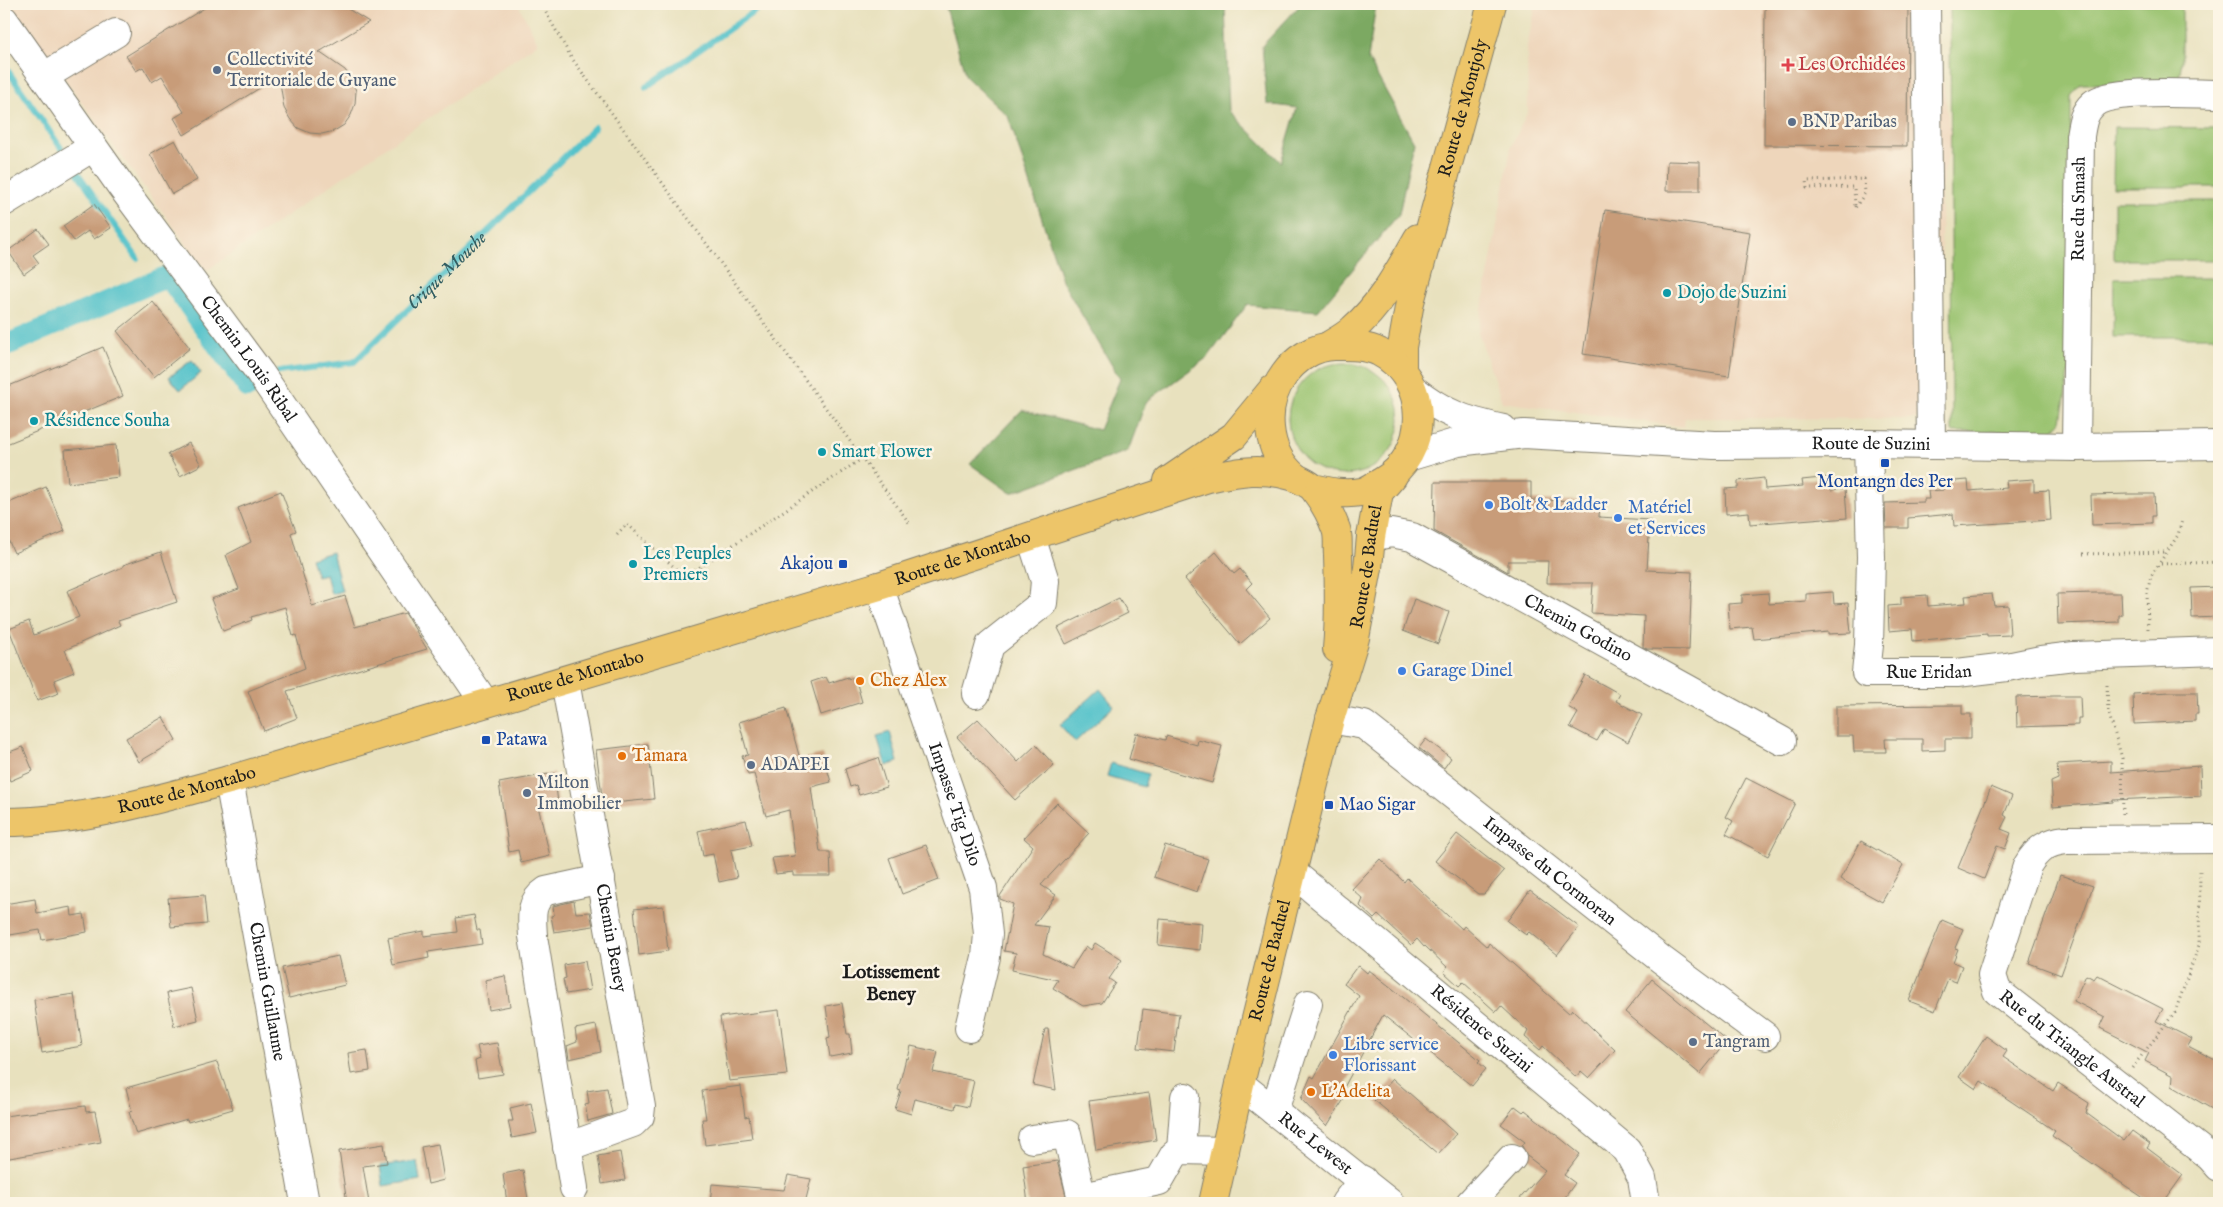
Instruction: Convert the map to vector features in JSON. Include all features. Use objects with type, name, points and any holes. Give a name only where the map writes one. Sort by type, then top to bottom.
[{"type":"main road","name":"Route de Montjoly","points":[[1407,380],[1404,328],[1434,211],[1492,4]]},
{"type":"main road","name":"Route de Montjoly","points":[[1328,346],[1354,329],[1369,312],[1391,283],[1434,211]]},
{"type":"main road","points":[[1328,346],[1354,346],[1379,352],[1407,380],[1418,407],[1418,431],[1401,466],[1364,492],[1338,494],[1304,482],[1282,463],[1271,440],[1268,416],[1275,387],[1287,370],[1306,354],[1328,346]]},
{"type":"main road","name":"Route de Montabo","points":[[1140,500],[1234,436],[1275,387]]},
{"type":"main road","name":"Route de Baduel","points":[[1213,1203],[1240,1084],[1330,720],[1355,638],[1379,492],[1401,466]]},
{"type":"main road","name":"Route de Montabo","points":[[4,822],[88,813],[162,798],[229,780],[879,586],[1208,478],[1233,473],[1274,470],[1304,482]]},
{"type":"main road","name":"Route de Baduel","points":[[1304,482],[1328,512],[1337,531],[1340,618],[1330,720]]},
{"type":"street","points":[[1926,4],[1931,445]]},
{"type":"street","name":"Chemin Louis Ribal","points":[[4,20],[93,147],[260,373],[485,703]]},
{"type":"street","points":[[45,76],[116,33]]},
{"type":"street","name":"Rue du Smash","points":[[2076,447],[2080,136],[2087,110],[2094,102],[2121,94],[2219,94]]},
{"type":"street","points":[[4,202],[93,147]]},
{"type":"street","name":"Route de Suzini","points":[[1407,380],[1437,408],[1456,416],[1524,434]]},
{"type":"street","name":"Route de Suzini","points":[[1401,466],[1458,442],[1524,434],[1714,446],[1868,444],[2076,447],[2219,445]]},
{"type":"street","name":"Rue Eridan","points":[[1868,444],[1871,557],[1869,645],[1866,673],[1957,673],[2074,656],[2219,651]]},
{"type":"street","name":"Chemin Godino","points":[[1371,537],[1391,533],[1412,537],[1782,740]]},
{"type":"street","points":[[976,694],[990,645],[1043,603],[1045,581],[1031,537]]},
{"type":"street","name":"Impasse Tig Dilo","points":[[879,586],[983,888],[988,934],[986,957],[968,1028]]},
{"type":"street","name":"Chemin Beney","points":[[564,681],[641,1107],[640,1116],[633,1123],[567,1147]]},
{"type":"street","name":"Impasse du Cormoran","points":[[1330,720],[1364,725],[1662,960],[1765,1036]]},
{"type":"street","name":"Chemin Guillaume","points":[[229,780],[305,1203]]},
{"type":"street","name":"Rue du Triangle Austral","points":[[2219,839],[2066,840],[2053,841],[2041,847],[2027,866],[1992,975],[1997,992],[2210,1157],[2219,1167]]},
{"type":"street","name":"Résidence Suzini","points":[[1292,872],[1627,1150],[1642,1178],[1646,1203]]},
{"type":"street","points":[[574,1188],[533,936],[532,910],[539,896],[546,891],[601,879]]},
{"type":"street","points":[[1274,1111],[1308,1004]]},
{"type":"street","name":"Rue Lewest","points":[[1240,1084],[1378,1196]]},
{"type":"street","points":[[1181,1150],[1185,1097]]},
{"type":"street","points":[[1032,1139],[1067,1134],[1081,1195],[1087,1196],[1159,1181],[1174,1155],[1181,1150],[1225,1151]]},
{"type":"street","points":[[1470,1203],[1512,1158]]},
{"type":"street","points":[[1345,1203],[1378,1196]]},
{"type":"path","points":[[541,4],[571,57],[910,524]]},
{"type":"path","points":[[1864,179],[1865,193],[1855,208],[1854,187],[1807,188],[1806,180],[1864,179]]},
{"type":"path","points":[[617,534],[627,524],[685,577],[862,458]]},
{"type":"path","points":[[2148,629],[2148,593],[2151,576],[2161,564],[2178,535],[2182,520]]},
{"type":"path","points":[[2083,554],[2168,552]]},
{"type":"path","points":[[2161,564],[2219,562]]},
{"type":"path","points":[[2107,685],[2108,711],[2122,758],[2123,825]]},
{"type":"path","points":[[2129,1072],[2176,1012],[2199,946],[2200,871]]},
{"type":"shaded area","points":[[9,4],[518,4],[538,43],[206,271]]},
{"type":"shaded area","points":[[1536,4],[1937,4],[1938,43],[1951,140],[1941,189],[1943,399],[1917,400],[1917,419],[1685,418],[1684,427],[1502,402],[1478,332],[1511,147],[1528,111],[1527,46]]},
{"type":"green space","points":[[945,4],[1225,4],[1229,111],[1281,162],[1297,108],[1267,104],[1262,46],[1301,4],[1376,4],[1368,59],[1414,142],[1399,214],[1318,311],[1247,305],[1208,357],[1146,402],[1128,451],[1011,493],[970,464],[1022,410],[1099,430],[1120,379],[1063,283],[1008,116],[966,77]]},
{"type":"green space","points":[[1950,4],[2182,4],[2182,61],[2178,83],[2081,84],[2071,96],[2070,368],[2061,421],[2052,431],[1952,432]]},
{"type":"green space","points":[[2114,127],[2219,128],[2219,187],[2113,187]]},
{"type":"green space","points":[[2114,201],[2219,201],[2219,260],[2114,260]]},
{"type":"green space","points":[[2114,278],[2219,278],[2219,337],[2113,337]]},
{"type":"green space","points":[[1344,363],[1365,367],[1384,379],[1396,398],[1400,419],[1396,440],[1384,459],[1365,471],[1344,475],[1323,471],[1304,459],[1292,440],[1288,419],[1292,398],[1304,379],[1323,367]]},
{"type":"water","points":[[192,360],[201,373],[180,390],[169,377]]},
{"type":"water","points":[[332,552],[342,591],[331,594],[326,574],[317,576],[311,558]]},
{"type":"water","points":[[1100,689],[1114,706],[1075,742],[1060,725]]},
{"type":"water","points":[[890,732],[898,762],[886,766],[877,736]]},
{"type":"water","points":[[1111,763],[1148,774],[1144,787],[1107,776]]},
{"type":"water","points":[[417,1161],[420,1180],[383,1186],[380,1166]]},
{"type":"building","name":"Collectivité Territoriale de Guyane","points":[[211,4],[345,4],[348,9],[369,22],[319,52],[345,70],[352,80],[356,91],[355,104],[351,115],[344,125],[334,131],[322,134],[310,133],[298,128],[284,108],[279,76],[184,135],[174,118],[184,112],[162,76],[152,82],[143,67],[136,71],[126,56]]},
{"type":"building","points":[[1765,4],[1908,4],[1907,146],[1764,145]]},
{"type":"building","points":[[175,140],[197,180],[172,194],[150,154]]},
{"type":"building","points":[[1667,161],[1700,162],[1700,191],[1666,191]]},
{"type":"building","points":[[94,204],[111,228],[94,239],[88,231],[74,241],[63,226]]},
{"type":"building","name":"Dojo de Suzini","points":[[1605,210],[1750,232],[1729,376],[1583,354]]},
{"type":"building","points":[[38,229],[49,244],[33,255],[39,263],[24,274],[8,251]]},
{"type":"building","points":[[153,302],[190,348],[154,377],[117,331]]},
{"type":"building","name":"Résidence Souha","points":[[103,347],[123,396],[4,445],[4,388]]},
{"type":"building","points":[[189,443],[201,465],[180,476],[168,454]]},
{"type":"building","points":[[116,445],[119,477],[68,483],[65,450]]},
{"type":"building","points":[[1830,477],[1831,490],[1845,488],[1847,518],[1750,524],[1749,512],[1726,514],[1725,489],[1738,488],[1738,481],[1764,478],[1765,489],[1803,486],[1802,480]]},
{"type":"building","points":[[2034,479],[2034,491],[2049,490],[2051,520],[1954,526],[1953,514],[1908,518],[1908,528],[1886,528],[1885,503],[1924,502],[1924,499],[1929,499],[1928,491],[1943,490],[1942,482],[1968,480],[1969,491],[2007,488],[2006,481]]},
{"type":"building","points":[[1435,482],[1531,482],[1531,500],[1600,501],[1599,517],[1650,520],[1647,570],[1692,572],[1689,650],[1647,649],[1643,647],[1644,616],[1591,613],[1593,583],[1547,583],[1548,561],[1508,561],[1508,572],[1434,531]]},
{"type":"building","points":[[46,487],[65,531],[14,553],[4,530],[4,505]]},
{"type":"building","points":[[281,491],[296,531],[291,533],[312,606],[345,596],[355,627],[405,613],[427,649],[287,691],[297,718],[264,731],[248,691],[305,668],[296,635],[293,636],[285,607],[251,617],[252,620],[223,631],[211,599],[239,589],[226,555],[251,542],[238,508]]},
{"type":"building","points":[[2154,494],[2155,516],[2152,516],[2152,523],[2092,525],[2091,495]]},
{"type":"building","points":[[161,552],[177,602],[118,621],[120,625],[65,650],[74,672],[54,680],[59,693],[37,701],[9,629],[29,621],[34,635],[79,617],[67,591],[123,567],[123,565]]},
{"type":"building","points":[[1216,552],[1234,574],[1240,569],[1252,583],[1246,589],[1270,618],[1240,644],[1185,579]]},
{"type":"building","points":[[2219,587],[2219,617],[2192,618],[2191,588]]},
{"type":"building","points":[[1833,592],[1834,604],[1848,603],[1851,633],[1828,634],[1828,632],[1754,639],[1752,627],[1730,629],[1728,604],[1742,603],[1742,595],[1768,593],[1769,604],[1806,601],[1806,594]]},
{"type":"building","points":[[2121,593],[2122,615],[2119,615],[2119,622],[2058,624],[2057,594]]},
{"type":"building","points":[[1992,594],[1994,606],[2008,605],[2010,635],[1987,636],[1987,634],[1913,641],[1912,629],[1889,631],[1888,606],[1901,605],[1901,597],[1927,595],[1928,606],[1966,603],[1965,596]]},
{"type":"building","points":[[1119,598],[1128,613],[1066,644],[1058,628]]},
{"type":"building","points":[[1414,599],[1449,612],[1438,644],[1403,631]]},
{"type":"building","points":[[1585,675],[1620,694],[1616,701],[1642,715],[1628,742],[1604,729],[1597,741],[1570,727],[1578,713],[1568,707]]},
{"type":"building","points":[[826,677],[829,683],[848,677],[848,679],[855,677],[862,702],[821,715],[811,682]]},
{"type":"building","points":[[2197,692],[2198,714],[2195,714],[2195,721],[2134,724],[2133,694]]},
{"type":"building","points":[[2080,696],[2081,718],[2078,718],[2078,725],[2017,727],[2016,697]]},
{"type":"building","points":[[1962,705],[1962,714],[1971,714],[1971,739],[1945,739],[1945,750],[1922,751],[1922,739],[1885,739],[1886,752],[1854,752],[1853,736],[1836,736],[1836,706]]},
{"type":"building","points":[[786,708],[800,759],[823,754],[831,782],[811,787],[820,852],[830,852],[831,876],[793,876],[793,872],[776,874],[772,858],[795,856],[789,810],[766,816],[754,774],[748,775],[742,756],[748,755],[739,722]]},
{"type":"building","points":[[163,717],[176,740],[139,762],[126,738]]},
{"type":"building","points":[[978,719],[1018,762],[1036,745],[1054,765],[1015,800],[957,737]]},
{"type":"building","points":[[1136,733],[1165,740],[1166,736],[1197,745],[1198,740],[1222,746],[1212,783],[1129,759]]},
{"type":"building","points":[[1426,739],[1451,758],[1444,768],[1419,748]]},
{"type":"building","points":[[648,744],[654,799],[603,804],[596,750]]},
{"type":"building","points":[[23,747],[33,771],[10,781],[4,766],[4,754]]},
{"type":"building","points":[[878,758],[887,787],[859,795],[856,785],[850,787],[845,769]]},
{"type":"building","points":[[2111,761],[2111,772],[2200,766],[2201,796],[2113,800],[2113,802],[2053,807],[2051,782],[2058,779],[2057,764]]},
{"type":"building","points":[[554,773],[558,802],[538,806],[550,856],[521,863],[518,850],[509,852],[499,783]]},
{"type":"building","points":[[1746,778],[1795,803],[1768,856],[1726,834],[1733,821],[1726,817]]},
{"type":"building","points":[[1991,787],[2012,796],[2004,815],[2007,817],[2001,829],[2011,833],[2005,849],[1997,846],[1984,879],[1958,868]]},
{"type":"building","points":[[1057,803],[1089,833],[1041,885],[1056,895],[1034,925],[1049,927],[1043,954],[1072,968],[1086,946],[1091,950],[1095,943],[1122,960],[1109,979],[1115,983],[1102,1003],[1083,1006],[1053,988],[1058,980],[1012,970],[1016,953],[1004,951],[1013,904],[1000,899],[1000,896],[1033,846],[1024,838]]},
{"type":"building","points":[[746,820],[752,846],[731,850],[737,878],[719,882],[713,854],[703,856],[698,831]]},
{"type":"building","points":[[1457,834],[1504,871],[1484,894],[1478,894],[1435,861]]},
{"type":"building","points":[[1861,841],[1903,865],[1882,902],[1840,879]]},
{"type":"building","points":[[926,845],[939,880],[902,894],[889,858]]},
{"type":"building","points":[[1165,845],[1208,859],[1197,892],[1154,877]]},
{"type":"building","points":[[1380,859],[1404,882],[1407,878],[1462,929],[1464,926],[1487,947],[1489,943],[1569,1013],[1572,1009],[1615,1050],[1589,1078],[1581,1071],[1576,1077],[1543,1046],[1540,1050],[1525,1037],[1528,1031],[1501,1006],[1496,1012],[1463,982],[1459,986],[1444,972],[1447,967],[1417,939],[1411,945],[1378,915],[1374,919],[1360,906],[1363,899],[1352,889]]},
{"type":"building","points":[[2060,875],[2093,886],[2061,975],[2029,963]]},
{"type":"building","points":[[1530,890],[1579,927],[1557,955],[1529,932],[1526,935],[1507,921]]},
{"type":"building","points":[[204,895],[207,924],[171,927],[168,898]]},
{"type":"building","points":[[35,899],[37,913],[71,907],[72,916],[84,914],[87,932],[42,940],[40,930],[4,936],[4,904]]},
{"type":"building","points":[[574,901],[576,913],[590,912],[593,926],[554,932],[551,916],[554,915],[553,906]]},
{"type":"building","points":[[663,906],[668,951],[639,955],[634,909]]},
{"type":"building","points":[[474,915],[477,930],[480,930],[482,944],[428,952],[429,958],[393,965],[388,938],[424,931],[424,936],[458,932],[456,918]]},
{"type":"building","points":[[1160,919],[1202,923],[1200,950],[1158,945]]},
{"type":"building","points":[[1942,920],[1963,929],[1955,948],[1958,949],[1953,962],[1962,966],[1956,982],[1948,979],[1935,1011],[1909,1001]]},
{"type":"building","points":[[338,956],[345,985],[289,998],[282,968]]},
{"type":"building","points":[[585,961],[590,990],[566,994],[563,979],[566,978],[564,965]]},
{"type":"building","points":[[1359,966],[1367,973],[1369,970],[1480,1060],[1478,1062],[1486,1069],[1472,1086],[1383,1015],[1341,1093],[1346,1096],[1327,1126],[1301,1099],[1311,1076],[1314,1078],[1359,996],[1344,984]]},
{"type":"building","points":[[2086,975],[2094,979],[2097,975],[2163,1009],[2156,1021],[2192,1039],[2188,1046],[2219,1062],[2219,1113],[2172,1086],[2173,1076],[2145,1061],[2149,1053],[2100,1028],[2105,1017],[2074,1001]]},
{"type":"building","points":[[505,976],[510,1006],[489,1010],[485,980]]},
{"type":"building","points":[[1652,979],[1727,1041],[1700,1074],[1625,1012]]},
{"type":"building","points":[[191,988],[198,1020],[174,1026],[167,993]]},
{"type":"building","points":[[74,994],[82,1046],[42,1053],[34,1000]]},
{"type":"building","points":[[842,1003],[847,1034],[850,1034],[852,1053],[830,1057],[827,1038],[830,1037],[826,1006]]},
{"type":"building","points":[[1143,1009],[1179,1014],[1174,1052],[1138,1048]]},
{"type":"building","points":[[779,1010],[787,1075],[729,1081],[720,1017]]},
{"type":"building","points":[[596,1025],[601,1052],[569,1059],[567,1046],[577,1042],[575,1029]]},
{"type":"building","points":[[1045,1029],[1048,1029],[1056,1090],[1033,1085]]},
{"type":"building","points":[[1986,1036],[2007,1051],[2003,1057],[2053,1091],[2058,1083],[2089,1103],[2086,1113],[2124,1141],[2132,1131],[2150,1144],[2147,1148],[2183,1175],[2163,1203],[2151,1203],[2052,1136],[2055,1131],[1981,1081],[1976,1089],[1959,1077]]},
{"type":"building","points":[[497,1043],[503,1074],[478,1078],[475,1061],[480,1059],[477,1046]]},
{"type":"building","points":[[911,1046],[938,1052],[933,1072],[974,1081],[968,1107],[955,1104],[954,1109],[915,1099],[911,1114],[895,1109],[901,1091],[898,1090],[906,1058],[908,1059]]},
{"type":"building","points":[[367,1050],[370,1071],[351,1074],[348,1053]]},
{"type":"building","points":[[217,1062],[233,1109],[188,1122],[187,1119],[136,1134],[129,1112],[132,1111],[126,1088]]},
{"type":"building","points":[[1393,1079],[1456,1134],[1438,1154],[1374,1100]]},
{"type":"building","points":[[741,1086],[745,1117],[749,1116],[752,1139],[705,1145],[702,1119],[706,1119],[702,1091]]},
{"type":"building","points":[[607,1088],[612,1114],[588,1121],[585,1104],[589,1103],[587,1091]]},
{"type":"building","points":[[1149,1093],[1156,1140],[1096,1150],[1089,1101]]},
{"type":"building","points":[[531,1103],[537,1133],[512,1138],[508,1121],[513,1121],[510,1108]]},
{"type":"building","points":[[85,1106],[86,1112],[95,1111],[101,1142],[4,1159],[4,1116]]},
{"type":"building","points":[[1515,1106],[1523,1112],[1525,1110],[1580,1154],[1564,1175],[1575,1183],[1561,1203],[1516,1203],[1545,1170],[1527,1156],[1522,1146],[1525,1142],[1501,1124]]},
{"type":"building","points":[[384,1144],[387,1163],[363,1166],[369,1203],[347,1203],[339,1151]]},
{"type":"building","points":[[438,1144],[444,1180],[428,1184],[421,1147]]},
{"type":"building","points":[[620,1152],[625,1180],[602,1184],[598,1156]]},
{"type":"building","points":[[1057,1161],[1068,1203],[1028,1203],[1023,1166]]},
{"type":"building","points":[[523,1170],[528,1199],[507,1203],[503,1174]]},
{"type":"building","points":[[788,1175],[811,1179],[805,1203],[710,1203],[712,1184],[784,1190]]},
{"type":"waterway","name":"Crique Mouche","points":[[646,87],[765,4]]},
{"type":"waterway","points":[[4,65],[61,148]]},
{"type":"waterway","name":"Crique Mouche","points":[[279,372],[354,362],[595,127]]},
{"type":"waterway","points":[[77,172],[137,258]]},
{"type":"waterway","name":"Crique Mouche","points":[[4,346],[168,276],[248,387]]},
{"type":"place","name":"Les Orchidées","points":[[1788,65]]},
{"type":"place","name":"Collectivité Territoriale de Guyane","points":[[217,70]]},
{"type":"place","name":"BNP Paribas","points":[[1792,122]]},
{"type":"place","name":"Dojo de Suzini","points":[[1667,293]]},
{"type":"place","name":"Résidence Souha","points":[[34,421]]},
{"type":"place","name":"Smart Flower","points":[[822,452]]},
{"type":"place","name":"Montangn des Per","points":[[1885,463]]},
{"type":"place","name":"Bolt & Ladder","points":[[1489,505]]},
{"type":"place","name":"Matériel et Services","points":[[1618,518]]},
{"type":"place","name":"Les Peuples Premiers","points":[[633,564]]},
{"type":"place","name":"Akajou","points":[[843,564]]},
{"type":"place","name":"Garage Dinel","points":[[1402,671]]},
{"type":"place","name":"Chez Alex","points":[[860,681]]},
{"type":"place","name":"Patawa","points":[[486,740]]},
{"type":"place","name":"Tamara","points":[[622,756]]},
{"type":"place","name":"ADAPEI","points":[[751,765]]},
{"type":"place","name":"Milton Immobilier","points":[[527,793]]},
{"type":"place","name":"Mao Sigar","points":[[1329,805]]},
{"type":"place","name":"Tangram","points":[[1693,1042]]},
{"type":"place","name":"Libre service Florissant","points":[[1333,1055]]},
{"type":"place","name":"L'Adelita","points":[[1311,1092]]},
{"type":"district","name":"Lotissement Beney","points":[[891,984]]}]
